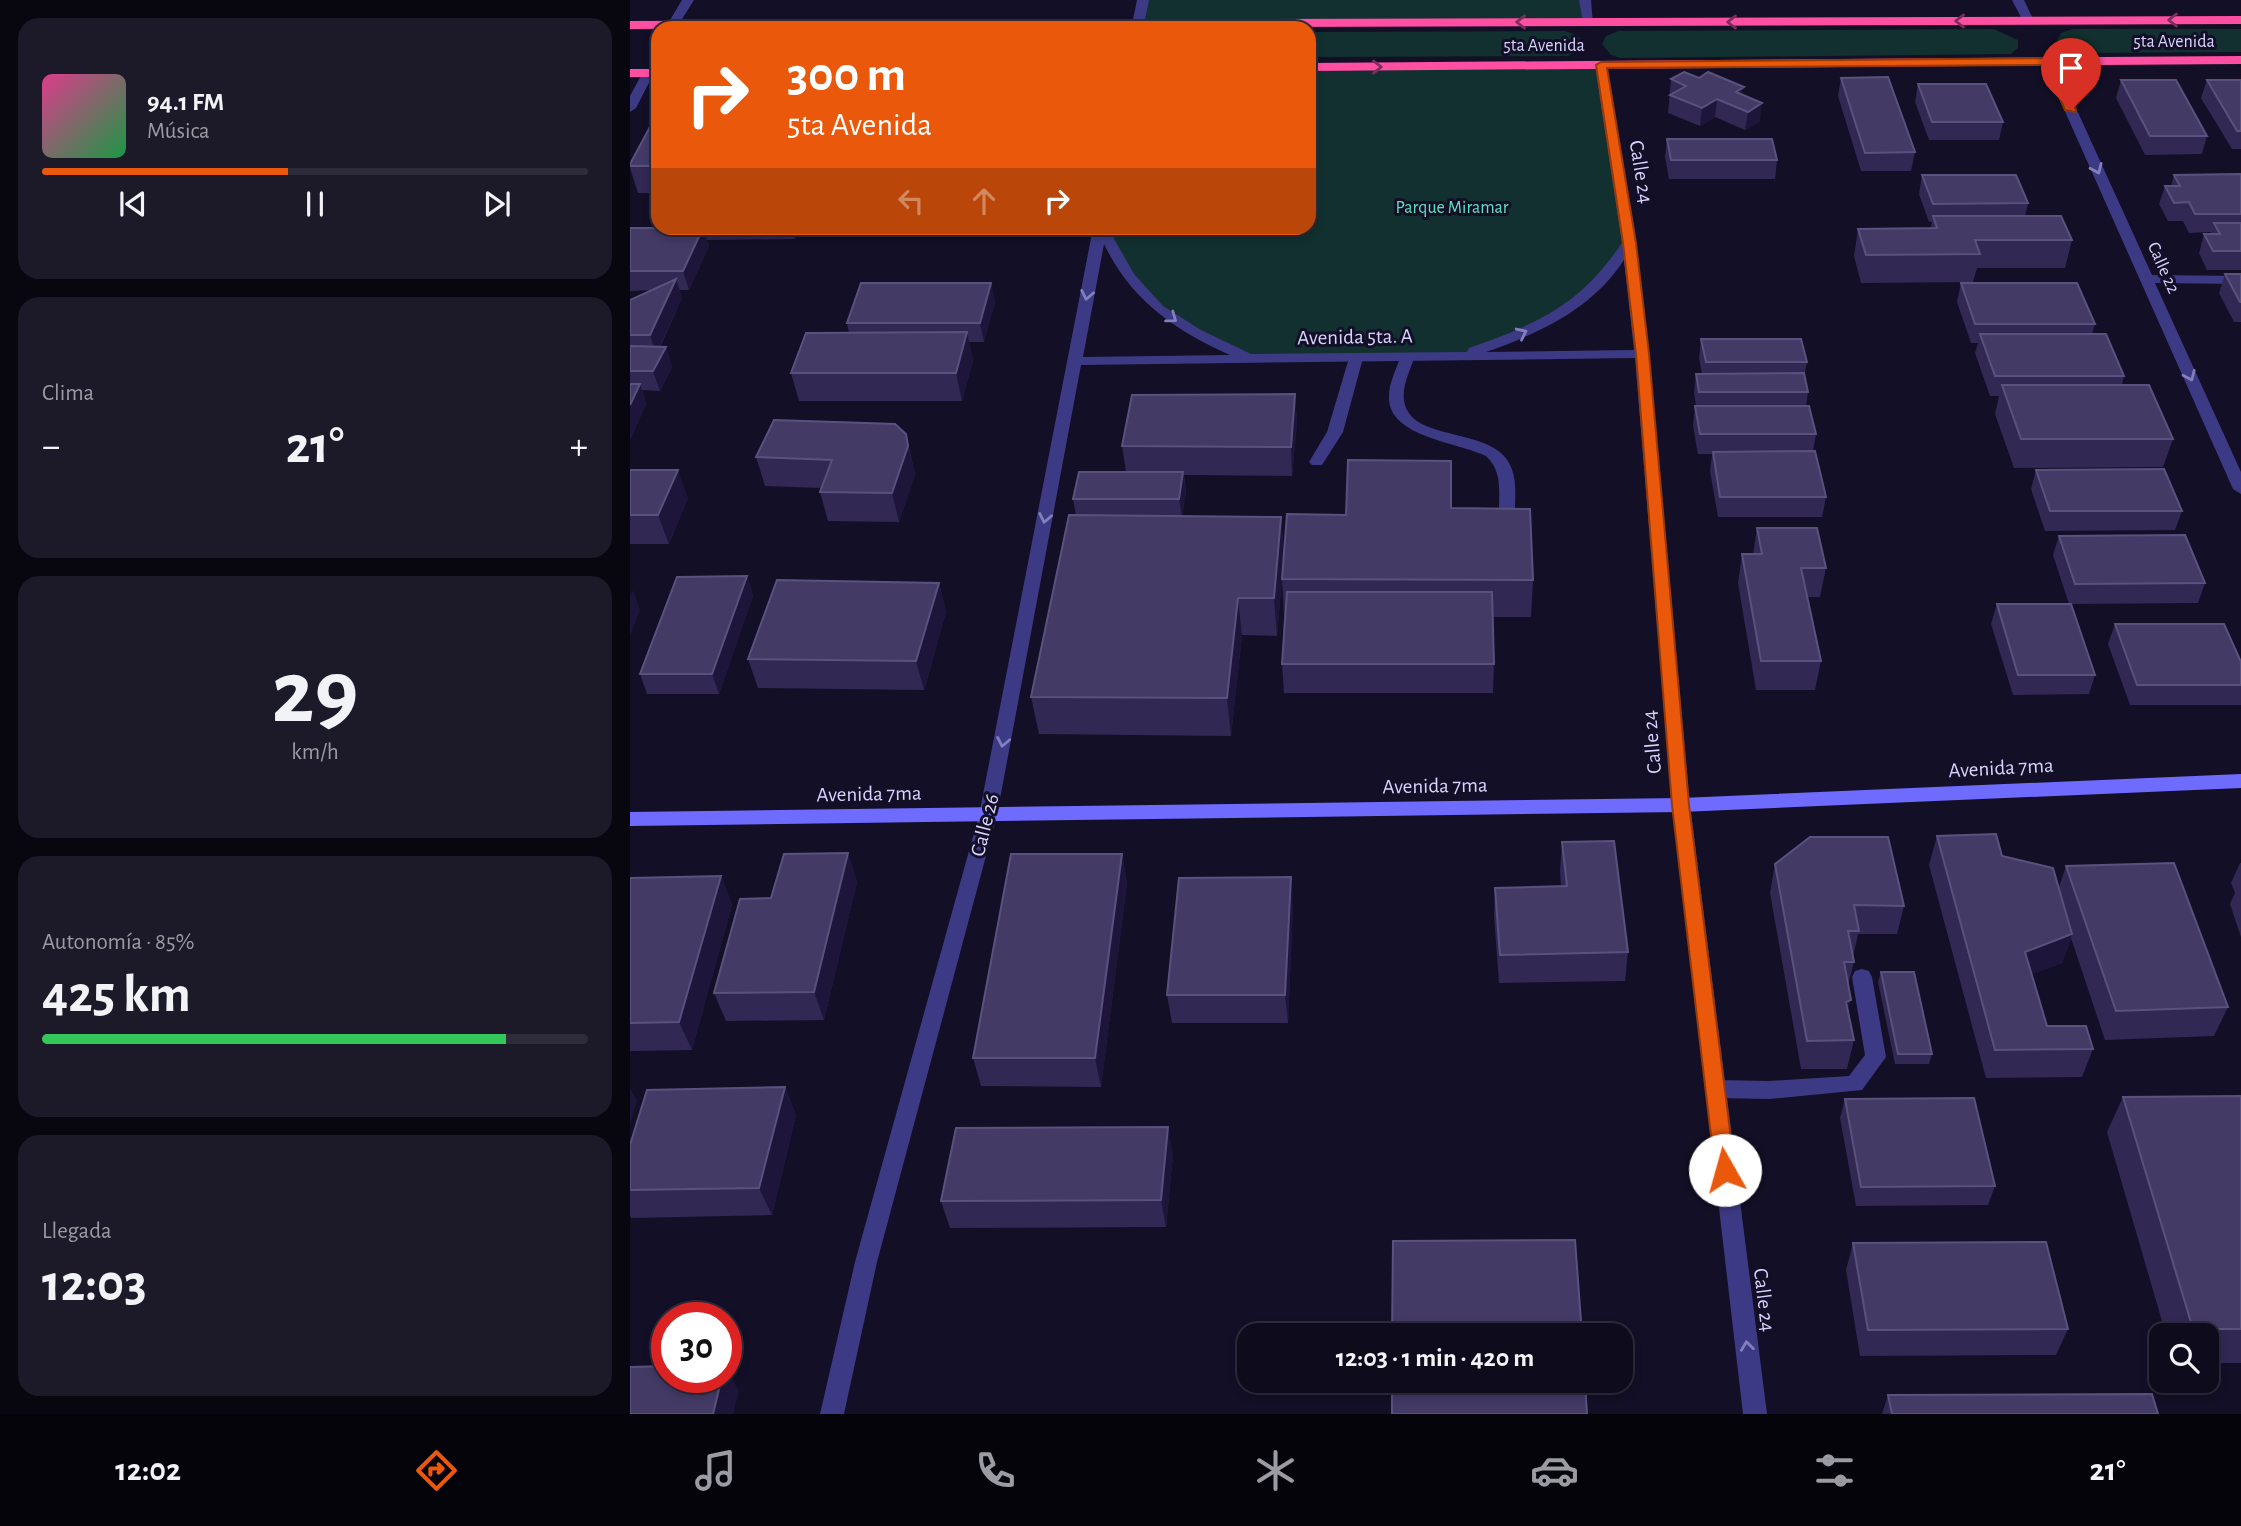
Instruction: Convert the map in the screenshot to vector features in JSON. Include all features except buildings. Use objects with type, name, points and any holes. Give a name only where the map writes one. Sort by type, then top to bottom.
[{"type":"highway","name":"5ta Avenida","points":[[1316,23],[2241,20]]},
{"type":"highway","name":"5ta Avenida","points":[[630,25],[651,25]]},
{"type":"highway","name":"5ta Avenida","points":[[1316,67],[2241,60]]},
{"type":"highway","points":[[630,73],[651,73]]},
{"type":"main road","name":"Avenida 7ma","points":[[630,819],[1681,805],[2241,781]]},
{"type":"street","points":[[675,21],[688,0]]},
{"type":"street","points":[[1139,21],[1143,0]]},
{"type":"street","points":[[1586,0],[1589,22]]},
{"type":"street","points":[[2018,0],[2028,21]]},
{"type":"street","name":"Calle 22","points":[[2049,62],[2241,489]]},
{"type":"street","name":"Calle 24","points":[[1601,65],[1629,243],[1642,354],[1681,805],[1755,1414]]},
{"type":"street","points":[[630,108],[651,76]]},
{"type":"street","name":"Calle 26","points":[[832,1414],[866,1262],[988,816],[1100,235]]},
{"type":"street","name":"Avenida 5ta. A","points":[[1104,235],[1118,263],[1145,299],[1195,335],[1252,359]]},
{"type":"street","name":"Avenida 5ta. A","points":[[1458,356],[1519,336],[1571,306],[1601,283],[1629,243]]},
{"type":"street","points":[[2147,279],[2241,280]]},
{"type":"street","name":"Avenida 5ta. A","points":[[1075,362],[1642,354]]},
{"type":"street","points":[[1317,462],[1335,432],[1356,358]]},
{"type":"street","points":[[1406,358],[1396,401],[1401,415],[1417,428],[1484,448],[1500,460],[1506,472],[1507,510]]},
{"type":"street","points":[[1715,1089],[1769,1090],[1854,1084],[1876,1057],[1862,977]]},
{"type":"green space","points":[[1143,0],[1585,0],[1589,22],[1316,23],[1316,21],[1139,21]]},
{"type":"green space","points":[[1994,29],[2018,40],[2018,48],[2011,54],[1621,58],[1611,55],[1602,44],[1606,36],[1618,31]]},
{"type":"green space","points":[[2073,29],[2241,29],[2241,52],[2085,53],[2057,40],[2061,33]]},
{"type":"green space","points":[[1565,31],[1577,35],[1584,43],[1578,51],[1568,56],[1316,57],[1316,32]]},
{"type":"green space","name":"Parque Miramar","points":[[1601,65],[1629,243],[1571,306],[1458,356],[1252,359],[1145,299],[1118,263],[1105,235],[1316,235],[1316,67]]},
{"type":"route","points":[[1725,1170],[1681,805],[1642,354],[1629,243],[1601,65],[2049,62],[2071,110]]}]
